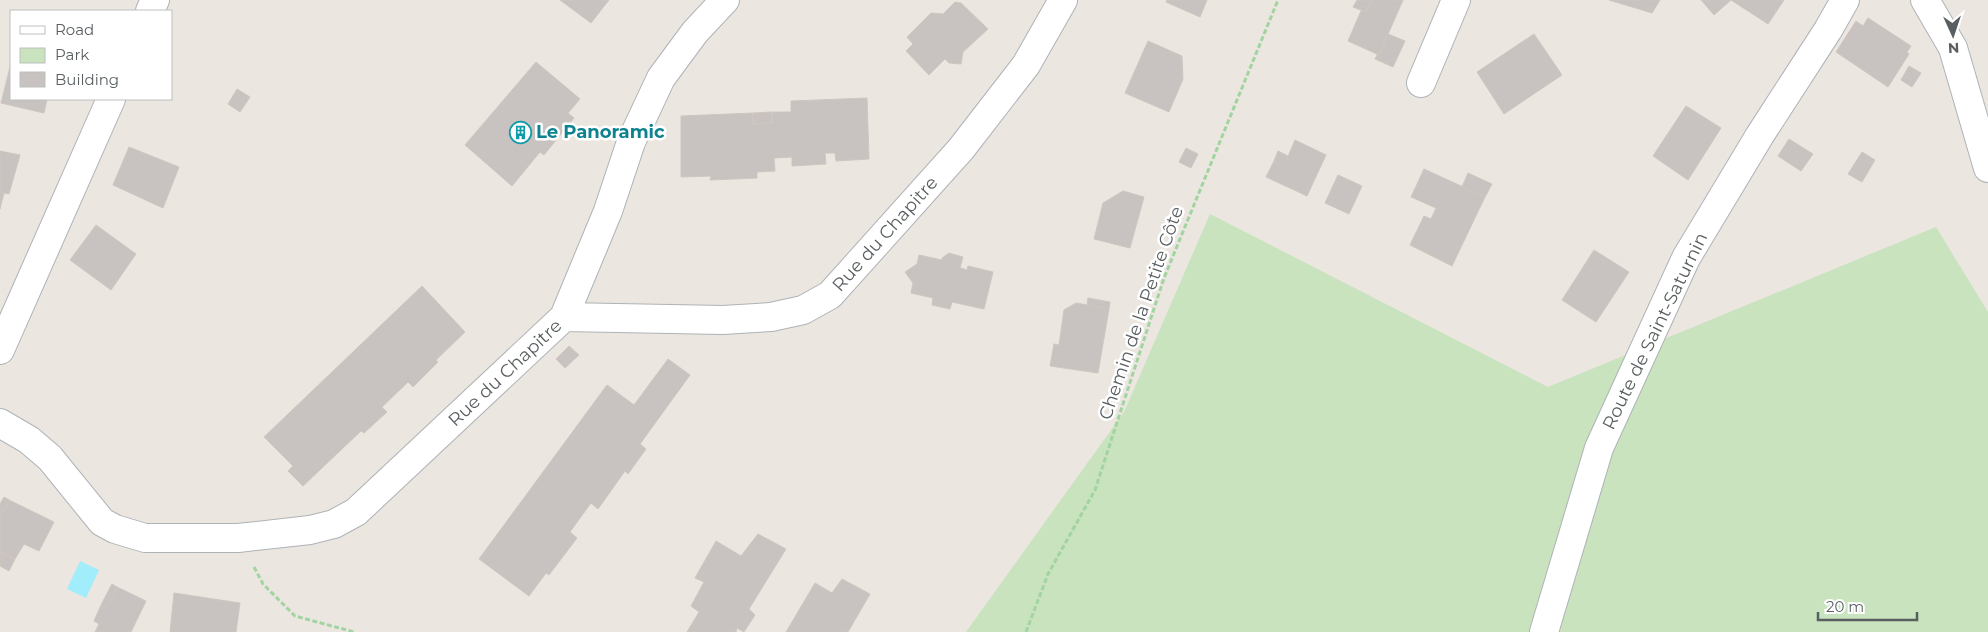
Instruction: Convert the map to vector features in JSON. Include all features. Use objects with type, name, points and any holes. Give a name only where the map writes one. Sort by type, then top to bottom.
[{"type":"street","points":[[564,317],[608,212],[631,142],[661,78],[695,32],[725,0]]},
{"type":"street","name":"Rue du Chapitre","points":[[0,423],[29,440],[50,458],[102,522],[115,530],[145,538],[238,538],[310,530],[334,524],[356,512],[564,317],[723,320],[772,318],[803,310],[830,295],[961,149],[1026,65],[1063,0]]},
{"type":"street","points":[[1421,83],[1456,0]]},
{"type":"street","name":"Route de Saint-Saturnin","points":[[1544,632],[1599,448],[1686,258],[1760,135],[1828,30],[1844,0]]},
{"type":"street","points":[[1924,0],[1953,48],[1988,168]]},
{"type":"street","points":[[0,350],[112,100]]},
{"type":"path","name":"Chemin de la Petite Côte","points":[[1026,632],[1048,574],[1095,490],[1164,278],[1278,0]]},
{"type":"path","points":[[238,538],[263,584],[295,616],[354,632]]},
{"type":"green space","points":[[1210,214],[1548,387],[1936,227],[1988,312],[1988,632],[966,632],[1124,412]]},
{"type":"water","points":[[80,561],[99,570],[86,598],[67,589]]},
{"type":"building","points":[[560,0],[609,0],[591,23]]},
{"type":"building","points":[[1167,0],[1207,0],[1200,17],[1166,2]]},
{"type":"building","points":[[1357,0],[1372,0],[1366,12],[1353,7]]},
{"type":"building","points":[[1372,0],[1403,0],[1379,55],[1348,41],[1361,11],[1366,12]]},
{"type":"building","points":[[1609,0],[1660,0],[1652,13]]},
{"type":"building","points":[[1701,0],[1731,0],[1714,15]]},
{"type":"building","points":[[1731,0],[1784,0],[1768,24]]},
{"type":"building","points":[[955,2],[961,3],[988,29],[963,52],[961,64],[949,63],[945,59],[929,75],[906,51],[913,44],[907,37],[931,13],[943,14]]},
{"type":"building","points":[[1868,18],[1911,46],[1907,52],[1909,54],[1888,87],[1836,52],[1856,21],[1863,26]]},
{"type":"building","points":[[1388,34],[1405,41],[1393,67],[1375,59]]},
{"type":"building","points":[[1534,34],[1562,75],[1504,114],[1477,72]]},
{"type":"building","points":[[1148,41],[1182,56],[1183,79],[1169,112],[1125,93]]},
{"type":"building","name":"Le Panoramic","points":[[536,62],[580,99],[568,113],[574,118],[544,155],[540,152],[512,186],[465,145]]},
{"type":"building","points":[[1909,66],[1921,73],[1912,87],[1901,80]]},
{"type":"building","points":[[10,67],[10,100],[47,100],[44,113],[1,103]]},
{"type":"building","points":[[237,89],[250,97],[240,112],[228,104]]},
{"type":"building","points":[[867,98],[869,159],[836,161],[835,153],[825,153],[826,164],[792,166],[792,157],[774,158],[775,171],[757,172],[757,178],[710,180],[711,176],[681,177],[681,116],[753,113],[753,124],[772,123],[772,112],[791,112],[791,101]]},
{"type":"building","points":[[1686,106],[1721,128],[1688,180],[1653,156]]},
{"type":"building","points":[[772,112],[772,123],[753,124],[753,113]]},
{"type":"building","points":[[1789,139],[1813,154],[1801,171],[1778,156]]},
{"type":"building","points":[[1295,140],[1326,155],[1307,196],[1266,177],[1274,161],[1284,166]]},
{"type":"building","points":[[129,147],[179,167],[163,208],[113,185]]},
{"type":"building","points":[[1186,148],[1198,154],[1191,168],[1179,162]]},
{"type":"building","points":[[0,151],[20,155],[9,194],[4,193],[0,209]]},
{"type":"building","points":[[1278,151],[1288,156],[1284,166],[1274,161]]},
{"type":"building","points":[[1862,152],[1875,160],[1862,182],[1848,174]]},
{"type":"building","points":[[1424,169],[1485,197],[1452,266],[1410,245],[1424,216],[1431,219],[1436,208],[1411,197]]},
{"type":"building","points":[[1468,173],[1492,184],[1485,197],[1462,187]]},
{"type":"building","points":[[1338,175],[1362,186],[1349,214],[1325,203]]},
{"type":"building","points":[[1123,191],[1144,197],[1130,248],[1094,239],[1103,203]]},
{"type":"building","points":[[96,225],[136,254],[111,290],[70,260]]},
{"type":"building","points":[[1594,250],[1629,272],[1596,322],[1562,300]]},
{"type":"building","points":[[949,253],[963,257],[960,268],[967,270],[968,266],[993,272],[984,309],[952,302],[950,309],[932,305],[933,298],[911,293],[913,283],[905,272],[917,264],[919,255],[942,260]]},
{"type":"building","points":[[422,286],[465,332],[436,360],[438,362],[413,387],[408,382],[382,407],[387,412],[364,433],[361,431],[303,486],[288,471],[293,466],[264,437]]},
{"type":"building","points":[[1088,298],[1110,302],[1109,309],[1087,305]]},
{"type":"building","points":[[1076,303],[1109,309],[1098,373],[1050,366],[1054,344],[1059,345],[1064,310]]},
{"type":"building","points":[[569,346],[579,355],[565,368],[556,359]]},
{"type":"building","points":[[668,359],[690,375],[640,444],[646,449],[628,474],[625,471],[598,509],[591,503],[570,532],[577,538],[549,575],[546,573],[529,596],[479,559],[607,385],[634,405]]},
{"type":"building","points":[[4,497],[9,500],[0,517],[0,504]]},
{"type":"building","points":[[9,500],[54,522],[39,551],[24,544],[15,559],[0,552],[0,517]]},
{"type":"building","points":[[758,534],[786,549],[749,609],[755,615],[744,632],[737,628],[736,632],[687,632],[699,612],[691,606],[704,582],[695,578],[716,541],[741,556]]},
{"type":"building","points":[[0,552],[15,559],[9,571],[0,566]]},
{"type":"building","points":[[842,579],[870,594],[848,632],[786,632],[815,583],[832,593]]},
{"type":"building","points":[[112,584],[117,587],[107,608],[101,605]]},
{"type":"building","points":[[117,587],[146,601],[131,632],[95,632],[99,624],[94,621],[101,605],[107,608]]},
{"type":"building","points":[[174,593],[240,603],[236,632],[170,632]]},
{"type":"place","name":"Le Panoramic","points":[[520,132]]}]
